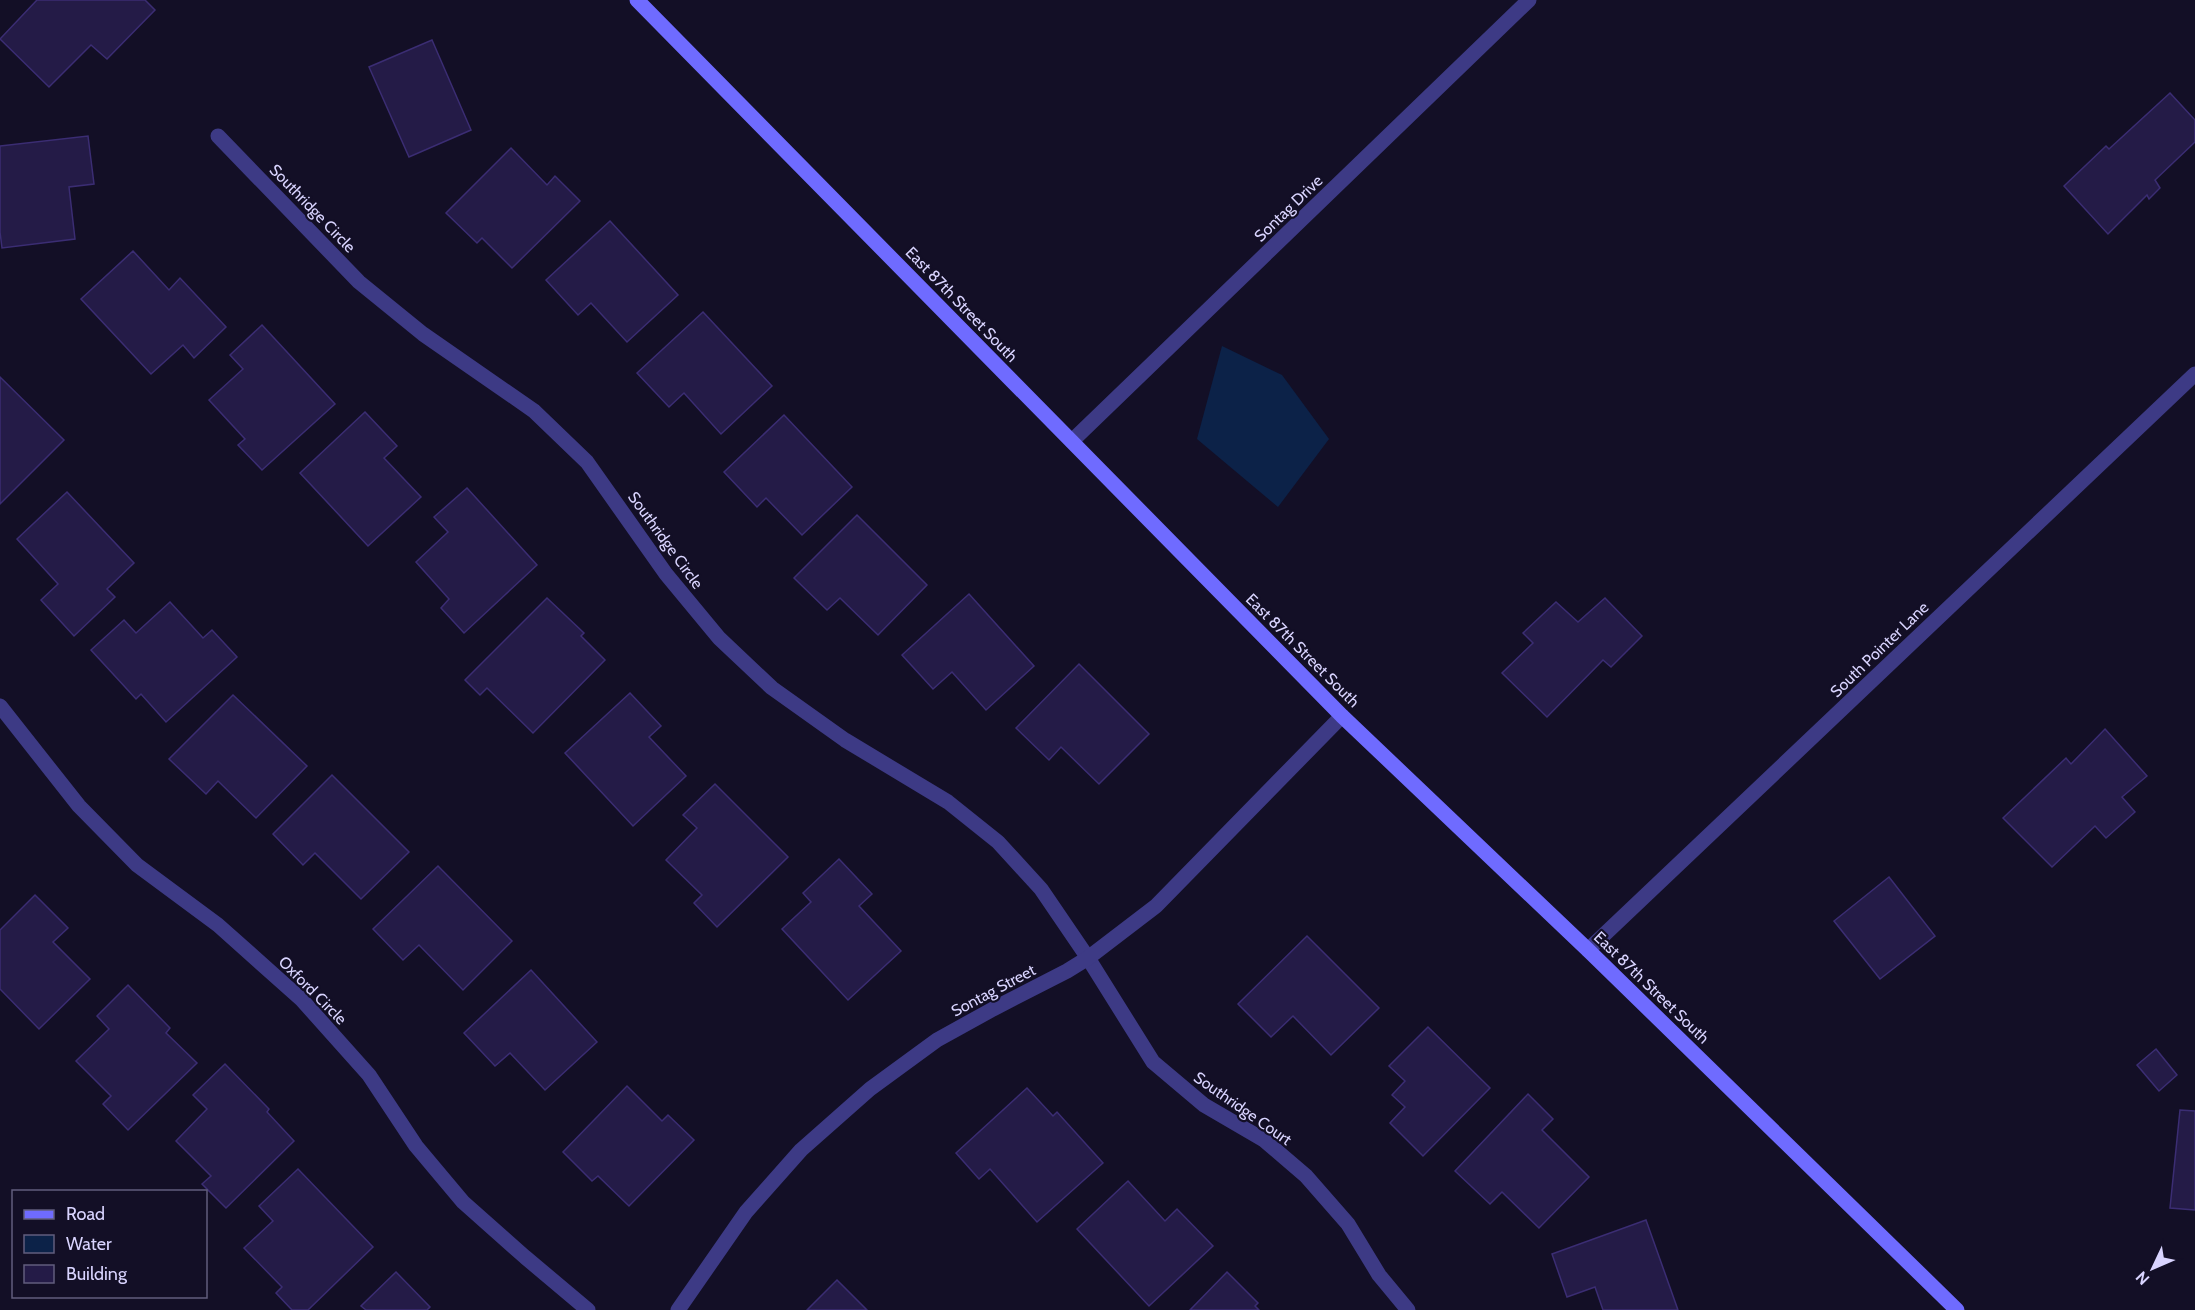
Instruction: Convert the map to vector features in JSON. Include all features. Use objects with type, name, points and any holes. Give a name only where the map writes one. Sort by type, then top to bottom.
[{"type":"street","name":"East 87th Street South","points":[[637,0],[1342,716],[1588,950],[1958,1310]]},
{"type":"street","name":"Sontag Drive","points":[[1072,441],[1529,0]]},
{"type":"street","name":"Southridge Circle","points":[[218,136],[358,282],[423,334],[534,411],[587,462],[666,574],[719,638],[772,688],[844,740],[948,802],[998,842],[1041,889],[1088,958]]},
{"type":"street","name":"South Pointer Lane","points":[[1588,950],[2195,374]]},
{"type":"street","name":"Oxford Circle","points":[[0,706],[79,806],[137,865],[218,926],[302,1000],[369,1075],[416,1146],[463,1202],[588,1310]]},
{"type":"street","name":"Sontag Street","points":[[678,1310],[746,1212],[801,1150],[870,1089],[937,1040],[1067,971],[1088,958],[1156,906],[1342,716]]},
{"type":"street","name":"Southridge Court","points":[[1088,958],[1153,1062],[1204,1105],[1264,1140],[1306,1176],[1348,1224],[1378,1275],[1408,1310]]},
{"type":"water","points":[[1222,346],[1282,375],[1329,439],[1278,507],[1197,439]]},
{"type":"building","points":[[37,0],[145,0],[155,10],[107,59],[91,45],[49,87],[0,39]]},
{"type":"building","points":[[432,40],[471,130],[409,157],[369,67]]},
{"type":"building","points":[[2170,93],[2195,120],[2195,142],[2155,180],[2160,188],[2149,199],[2147,195],[2108,234],[2064,186],[2106,146],[2109,149]]},
{"type":"building","points":[[88,136],[94,184],[69,187],[75,239],[2,248],[0,146]]},
{"type":"building","points":[[511,148],[547,185],[555,176],[580,201],[512,268],[482,238],[477,243],[446,213]]},
{"type":"building","points":[[610,221],[678,295],[627,342],[591,303],[578,315],[546,280]]},
{"type":"building","points":[[133,251],[169,290],[180,278],[226,327],[194,358],[183,345],[151,374],[81,299]]},
{"type":"building","points":[[703,312],[772,386],[721,434],[684,393],[669,407],[637,373]]},
{"type":"building","points":[[262,325],[335,404],[262,470],[238,445],[245,439],[209,400],[243,369],[230,355]]},
{"type":"building","points":[[0,377],[64,440],[0,504]]},
{"type":"building","points":[[365,412],[397,446],[384,458],[421,497],[368,546],[300,473]]},
{"type":"building","points":[[784,415],[852,487],[802,535],[766,498],[757,507],[724,472]]},
{"type":"building","points":[[467,488],[537,565],[464,633],[441,608],[449,599],[416,562],[448,532],[434,517]]},
{"type":"building","points":[[67,492],[134,563],[107,589],[115,597],[74,636],[41,600],[58,584],[17,539]]},
{"type":"building","points":[[857,515],[927,585],[878,635],[840,598],[827,610],[794,578]]},
{"type":"building","points":[[969,594],[1034,666],[986,710],[952,672],[933,689],[902,655]]},
{"type":"building","points":[[547,598],[584,633],[581,636],[605,660],[533,733],[487,688],[480,695],[465,680]]},
{"type":"building","points":[[1605,598],[1642,636],[1611,667],[1603,660],[1547,717],[1502,673],[1533,643],[1523,633],[1556,602],[1578,622]]},
{"type":"building","points":[[170,602],[203,638],[212,630],[237,657],[166,722],[141,694],[136,699],[91,650],[124,620],[136,633]]},
{"type":"building","points":[[1079,664],[1149,734],[1099,784],[1061,747],[1049,760],[1016,728]]},
{"type":"building","points":[[630,693],[661,726],[649,737],[686,776],[633,826],[565,753]]},
{"type":"building","points":[[233,695],[307,766],[256,818],[218,781],[206,794],[169,759]]},
{"type":"building","points":[[2105,729],[2147,776],[2122,797],[2135,812],[2106,838],[2095,826],[2052,867],[2003,818],[2066,758],[2071,764]]},
{"type":"building","points":[[332,775],[409,852],[361,899],[315,853],[303,865],[273,834]]},
{"type":"building","points":[[715,784],[788,857],[717,927],[694,903],[702,895],[666,860],[697,828],[683,815]]},
{"type":"building","points":[[839,859],[872,894],[859,906],[901,951],[848,1000],[782,929],[811,902],[803,893]]},
{"type":"building","points":[[438,866],[512,941],[463,990],[419,945],[403,960],[373,929]]},
{"type":"building","points":[[1889,877],[1935,936],[1880,979],[1834,921]]},
{"type":"building","points":[[35,895],[68,928],[53,942],[90,979],[39,1029],[0,989],[0,930]]},
{"type":"building","points":[[1307,936],[1379,1008],[1331,1055],[1293,1016],[1271,1037],[1238,1004]]},
{"type":"building","points":[[531,970],[597,1042],[545,1090],[510,1053],[495,1066],[464,1033]]},
{"type":"building","points":[[128,985],[170,1028],[166,1033],[197,1063],[128,1130],[103,1104],[111,1096],[76,1061],[109,1029],[97,1016]]},
{"type":"building","points":[[1428,1027],[1490,1088],[1423,1156],[1390,1123],[1405,1107],[1392,1095],[1405,1081],[1389,1066]]},
{"type":"building","points":[[2156,1049],[2177,1075],[2159,1091],[2137,1065]]},
{"type":"building","points":[[225,1064],[269,1109],[267,1112],[294,1141],[226,1208],[202,1184],[211,1176],[176,1141],[207,1109],[193,1095]]},
{"type":"building","points":[[627,1086],[662,1121],[668,1115],[694,1140],[629,1206],[598,1176],[592,1181],[563,1152]]},
{"type":"building","points":[[1027,1088],[1053,1116],[1057,1112],[1103,1163],[1037,1222],[990,1169],[979,1179],[956,1153]]},
{"type":"building","points":[[1528,1094],[1553,1119],[1542,1130],[1589,1177],[1539,1228],[1502,1192],[1490,1204],[1455,1171]]},
{"type":"building","points":[[2180,1110],[2195,1111],[2195,1210],[2170,1208]]},
{"type":"building","points":[[298,1169],[373,1247],[308,1310],[292,1310],[276,1293],[282,1287],[244,1248],[273,1221],[259,1206]]},
{"type":"building","points":[[1128,1181],[1165,1221],[1177,1209],[1213,1246],[1149,1306],[1077,1229]]},
{"type":"building","points":[[1646,1220],[1678,1310],[1603,1310],[1595,1287],[1567,1297],[1552,1254]]},
{"type":"building","points":[[396,1272],[430,1307],[427,1310],[366,1310],[361,1306]]},
{"type":"building","points":[[1227,1272],[1258,1303],[1255,1306],[1259,1310],[1190,1310]]},
{"type":"building","points":[[837,1280],[867,1310],[807,1310]]}]
